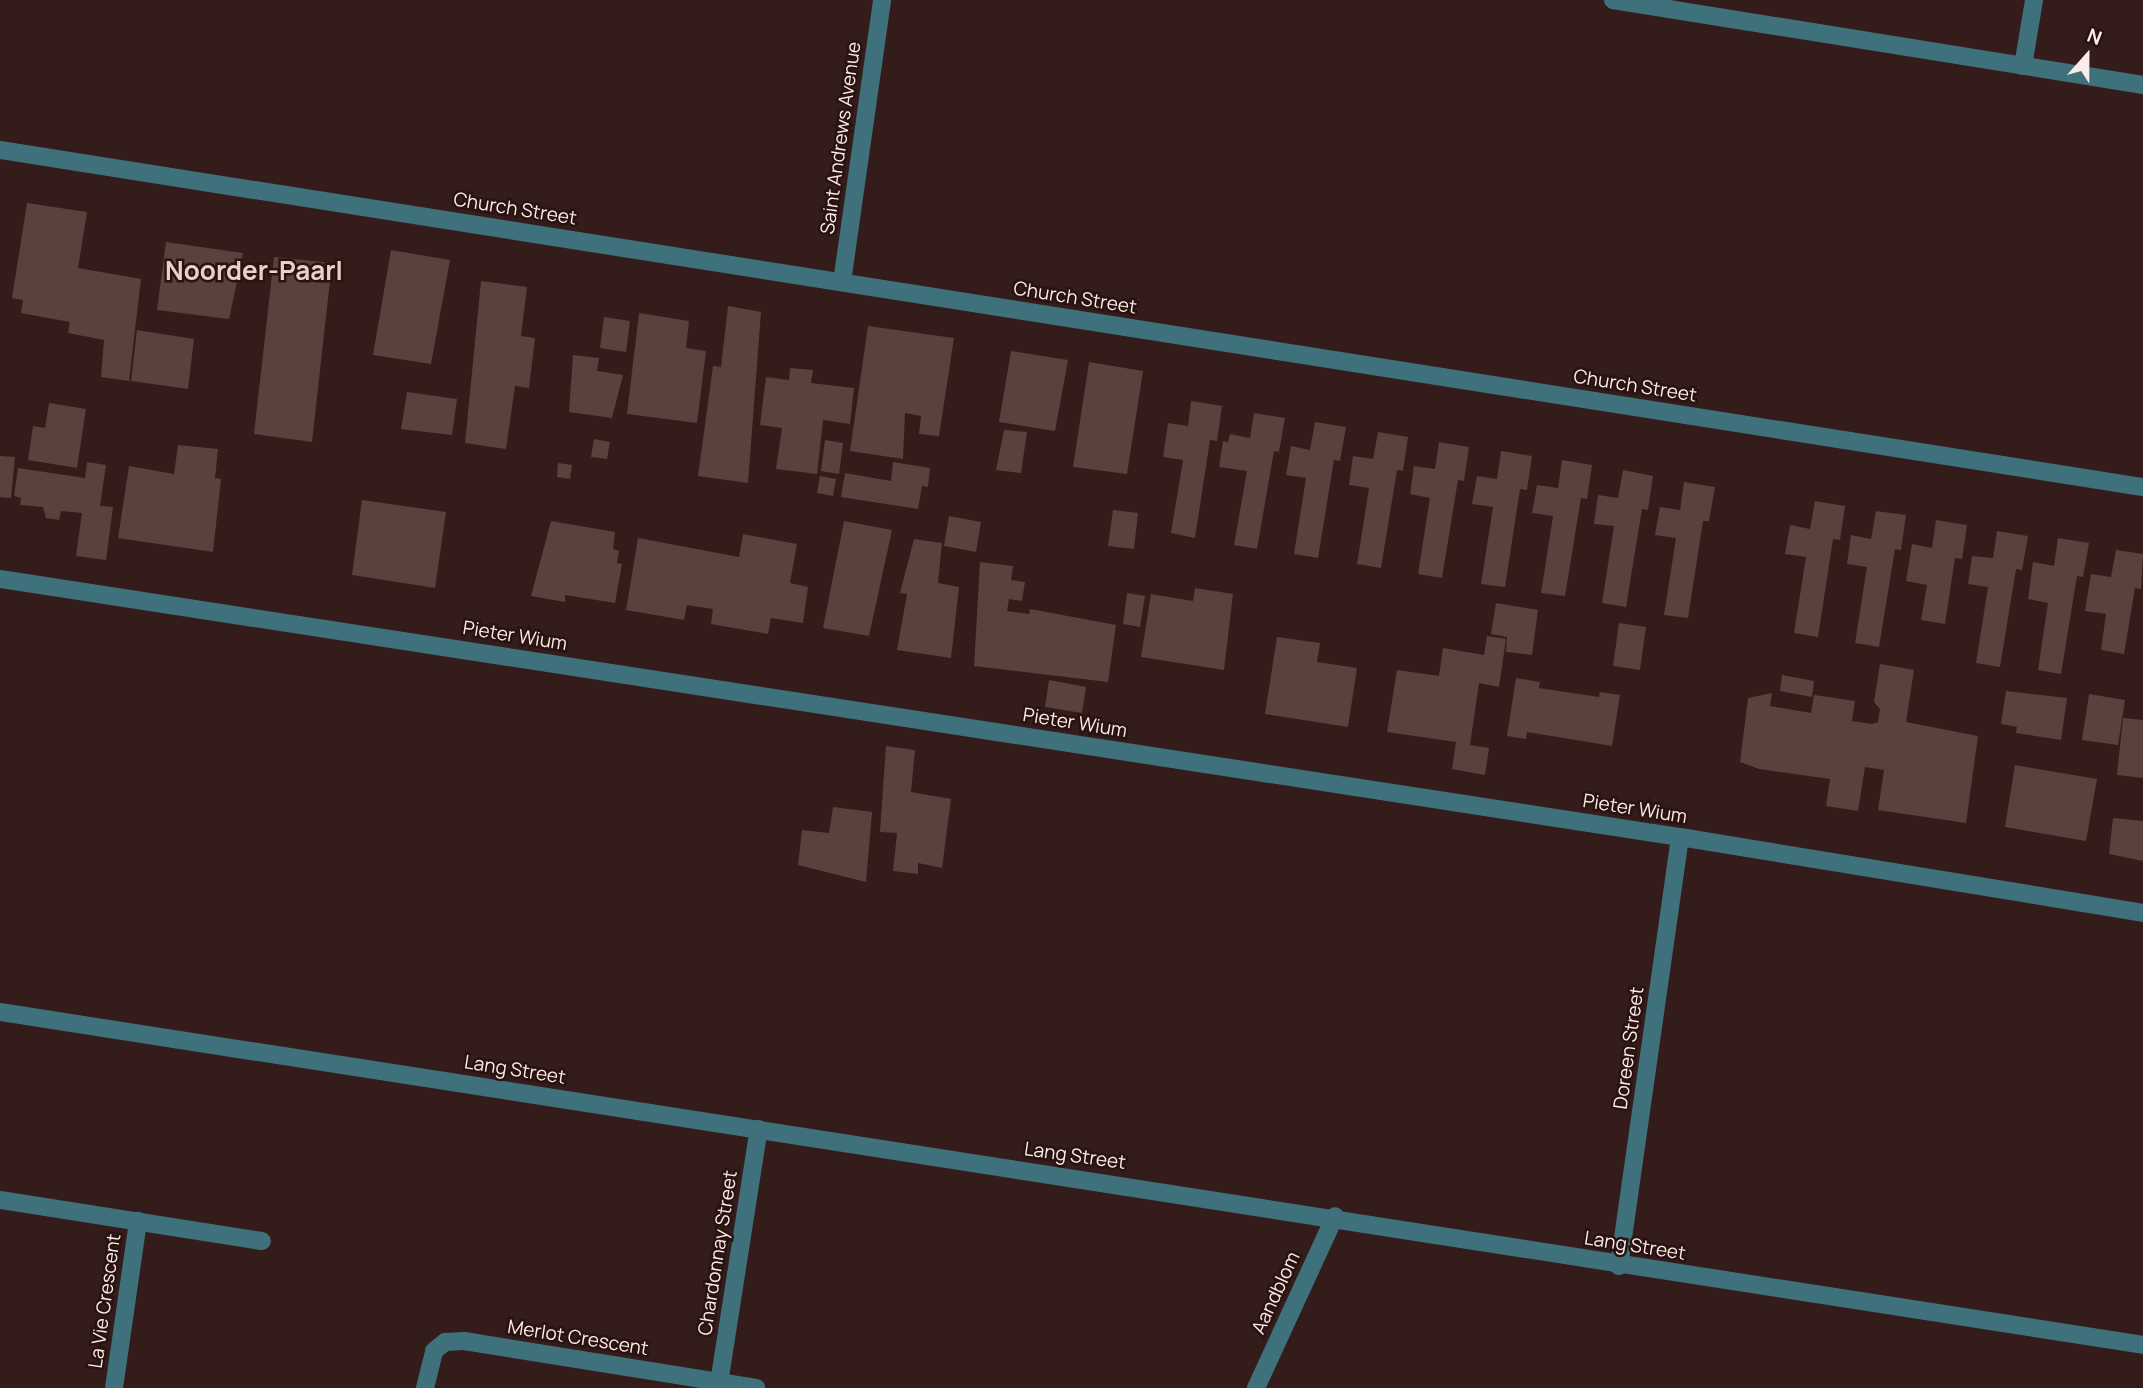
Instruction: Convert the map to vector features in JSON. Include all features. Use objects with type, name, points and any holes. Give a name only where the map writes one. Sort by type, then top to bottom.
[{"type":"street","name":"Saint Andrews Avenue","points":[[842,282],[882,0]]},
{"type":"street","points":[[1613,0],[2143,85]]},
{"type":"street","points":[[2023,66],[2034,0]]},
{"type":"street","name":"Church Street","points":[[0,150],[2143,486]]},
{"type":"street","name":"Pieter Wium","points":[[0,579],[1680,837],[2143,913]]},
{"type":"street","name":"Doreen Street","points":[[1619,1266],[1680,837]]},
{"type":"street","name":"Lang Street","points":[[0,1012],[1335,1216],[1619,1266],[2143,1345]]},
{"type":"street","name":"Chardonnay Street","points":[[719,1383],[759,1129]]},
{"type":"street","name":"La Vie Crescent","points":[[0,1200],[262,1241]]},
{"type":"street","name":"Aandblom","points":[[1256,1388],[1335,1216]]},
{"type":"street","name":"La Vie Crescent","points":[[114,1388],[138,1221]]},
{"type":"street","name":"Merlot Crescent","points":[[425,1388],[435,1351],[445,1342],[464,1341],[756,1388]]},
{"type":"building","points":[[27,203],[87,212],[78,268],[141,279],[129,381],[101,377],[104,340],[68,333],[70,322],[21,313],[23,300],[12,298]]},
{"type":"building","points":[[166,242],[243,253],[229,319],[157,310]]},
{"type":"building","points":[[391,250],[450,260],[431,364],[373,355]]},
{"type":"building","points":[[274,257],[332,263],[312,442],[254,434]]},
{"type":"building","points":[[481,281],[527,287],[521,336],[535,338],[529,388],[515,386],[506,449],[465,443]]},
{"type":"building","points":[[728,306],[761,312],[748,483],[698,476],[713,366],[721,367]]},
{"type":"building","points":[[639,313],[689,321],[686,348],[706,351],[697,423],[627,414]]},
{"type":"building","points":[[604,317],[630,321],[626,352],[600,348]]},
{"type":"building","points":[[868,326],[954,338],[939,436],[919,434],[921,416],[905,413],[903,459],[850,451]]},
{"type":"building","points":[[137,330],[194,339],[188,389],[131,381]]},
{"type":"building","points":[[1011,351],[1068,360],[1055,431],[999,422]]},
{"type":"building","points":[[573,355],[599,358],[597,371],[623,375],[612,418],[569,412]]},
{"type":"building","points":[[1089,362],[1143,371],[1127,474],[1073,467]]},
{"type":"building","points":[[790,368],[813,370],[811,383],[854,388],[850,424],[823,420],[817,474],[776,469],[782,428],[760,425],[766,377],[789,380]]},
{"type":"building","points":[[407,392],[457,399],[452,435],[401,429]]},
{"type":"building","points":[[1191,401],[1222,406],[1217,441],[1210,440],[1195,538],[1171,533],[1183,460],[1163,457],[1168,423],[1188,426]]},
{"type":"building","points":[[49,403],[86,409],[77,468],[28,460],[33,426],[45,428]]},
{"type":"building","points":[[1254,413],[1285,418],[1279,452],[1274,451],[1257,549],[1234,545],[1247,471],[1219,467],[1223,441],[1228,442],[1230,434],[1250,438]]},
{"type":"building","points":[[1315,422],[1346,427],[1340,461],[1334,460],[1318,558],[1294,554],[1306,478],[1286,475],[1291,446],[1310,450]]},
{"type":"building","points":[[1004,430],[1027,432],[1021,473],[996,470]]},
{"type":"building","points":[[1378,432],[1408,437],[1403,471],[1397,470],[1381,568],[1357,564],[1369,488],[1349,485],[1353,456],[1373,459]]},
{"type":"building","points":[[594,439],[610,442],[607,459],[591,457]]},
{"type":"building","points":[[825,440],[843,443],[839,474],[821,471]]},
{"type":"building","points":[[1439,442],[1469,447],[1464,481],[1458,480],[1442,578],[1418,574],[1430,498],[1410,494],[1414,466],[1435,469]]},
{"type":"building","points":[[178,445],[218,449],[215,478],[221,479],[213,552],[118,538],[129,466],[174,474]]},
{"type":"building","points":[[1501,451],[1532,456],[1527,490],[1520,489],[1505,587],[1481,584],[1493,507],[1472,504],[1477,476],[1497,479]]},
{"type":"building","points":[[0,456],[15,457],[11,498],[0,497]]},
{"type":"building","points":[[1562,460],[1592,465],[1587,499],[1581,498],[1565,596],[1541,593],[1553,516],[1532,513],[1537,485],[1558,488]]},
{"type":"building","points":[[87,462],[106,465],[100,506],[113,507],[106,560],[76,556],[82,513],[61,511],[59,520],[46,518],[43,507],[20,505],[21,498],[14,496],[18,468],[85,478]]},
{"type":"building","points":[[893,462],[930,468],[928,487],[922,486],[918,509],[841,497],[845,473],[891,481]]},
{"type":"building","points":[[558,463],[572,465],[570,479],[557,477]]},
{"type":"building","points":[[1623,470],[1653,476],[1648,510],[1642,509],[1626,607],[1602,603],[1614,526],[1594,524],[1598,495],[1618,498]]},
{"type":"building","points":[[820,476],[836,479],[833,496],[817,493]]},
{"type":"building","points":[[1684,482],[1715,487],[1709,521],[1703,521],[1688,618],[1664,615],[1676,538],[1655,535],[1660,507],[1680,510]]},
{"type":"building","points":[[362,500],[446,512],[435,588],[352,575]]},
{"type":"building","points":[[1815,501],[1845,506],[1840,540],[1833,539],[1818,637],[1794,633],[1806,557],[1785,554],[1790,525],[1810,529]]},
{"type":"building","points":[[1113,510],[1138,513],[1134,549],[1108,546]]},
{"type":"building","points":[[1876,511],[1906,515],[1901,550],[1895,549],[1879,647],[1855,643],[1867,567],[1847,564],[1851,535],[1871,539]]},
{"type":"building","points":[[949,516],[981,522],[976,552],[944,546]]},
{"type":"building","points":[[1936,520],[1967,525],[1962,559],[1955,558],[1945,624],[1921,620],[1927,585],[1906,581],[1912,544],[1932,548]]},
{"type":"building","points":[[551,521],[615,532],[613,549],[619,551],[617,563],[622,564],[615,603],[565,595],[565,602],[531,596]]},
{"type":"building","points":[[844,521],[892,530],[869,636],[823,628]]},
{"type":"building","points":[[1997,531],[2028,536],[2022,570],[2016,569],[2000,667],[1976,663],[1988,587],[1968,584],[1972,556],[1993,558]]},
{"type":"building","points":[[743,534],[797,544],[790,583],[808,587],[803,623],[771,618],[768,634],[711,624],[713,609],[687,605],[684,620],[626,610],[638,538],[739,557]]},
{"type":"building","points":[[2058,538],[2089,543],[2083,577],[2077,576],[2061,674],[2038,670],[2048,603],[2028,599],[2033,562],[2054,566]]},
{"type":"building","points":[[914,539],[942,543],[938,583],[959,587],[951,658],[897,650],[907,594],[900,593]]},
{"type":"building","points":[[2116,550],[2143,554],[2141,589],[2135,588],[2124,654],[2101,650],[2106,614],[2085,611],[2091,574],[2111,577]]},
{"type":"building","points":[[980,562],[1013,566],[1011,580],[1025,582],[1022,601],[1009,599],[1007,611],[1029,614],[1030,609],[1116,625],[1108,682],[974,666]]},
{"type":"building","points":[[1195,588],[1233,594],[1224,670],[1141,657],[1151,594],[1193,601]]},
{"type":"building","points":[[1127,593],[1145,596],[1140,627],[1123,624]]},
{"type":"building","points":[[1496,603],[1538,610],[1532,655],[1506,652],[1507,637],[1491,634]]},
{"type":"building","points":[[1619,623],[1646,627],[1640,670],[1613,666]]},
{"type":"building","points":[[1487,636],[1506,639],[1499,687],[1479,683],[1470,745],[1489,748],[1485,775],[1452,769],[1456,742],[1387,732],[1397,670],[1439,676],[1443,648],[1484,655]]},
{"type":"building","points":[[1277,637],[1320,643],[1317,662],[1357,668],[1348,727],[1265,714]]},
{"type":"building","points":[[1880,664],[1914,670],[1906,722],[1978,736],[1966,823],[1878,810],[1884,770],[1865,767],[1858,811],[1826,806],[1830,779],[1759,769],[1740,762],[1748,698],[1772,693],[1770,706],[1811,713],[1814,695],[1855,701],[1852,721],[1872,724],[1878,722],[1880,709],[1874,702]]},
{"type":"building","points":[[1782,675],[1814,681],[1812,697],[1780,691]]},
{"type":"building","points":[[1516,678],[1540,682],[1539,688],[1599,697],[1600,692],[1620,695],[1612,746],[1527,732],[1526,739],[1507,736]]},
{"type":"building","points":[[1049,680],[1086,687],[1082,713],[1045,707]]},
{"type":"building","points":[[2006,691],[2067,698],[2061,740],[2016,733],[2017,727],[2001,724]]},
{"type":"building","points":[[2089,694],[2125,700],[2118,745],[2082,740]]},
{"type":"building","points":[[2123,718],[2143,720],[2143,778],[2117,775]]},
{"type":"building","points":[[886,746],[915,750],[911,792],[951,799],[942,868],[918,863],[918,874],[893,871],[897,833],[880,832]]},
{"type":"building","points":[[2015,765],[2097,779],[2086,841],[2005,827]]},
{"type":"building","points":[[833,807],[872,812],[866,882],[798,865],[802,830],[829,833]]},
{"type":"building","points":[[2113,818],[2143,821],[2143,861],[2109,854]]},
{"type":"district","name":"Noorder-Paarl","points":[[254,271]]}]
